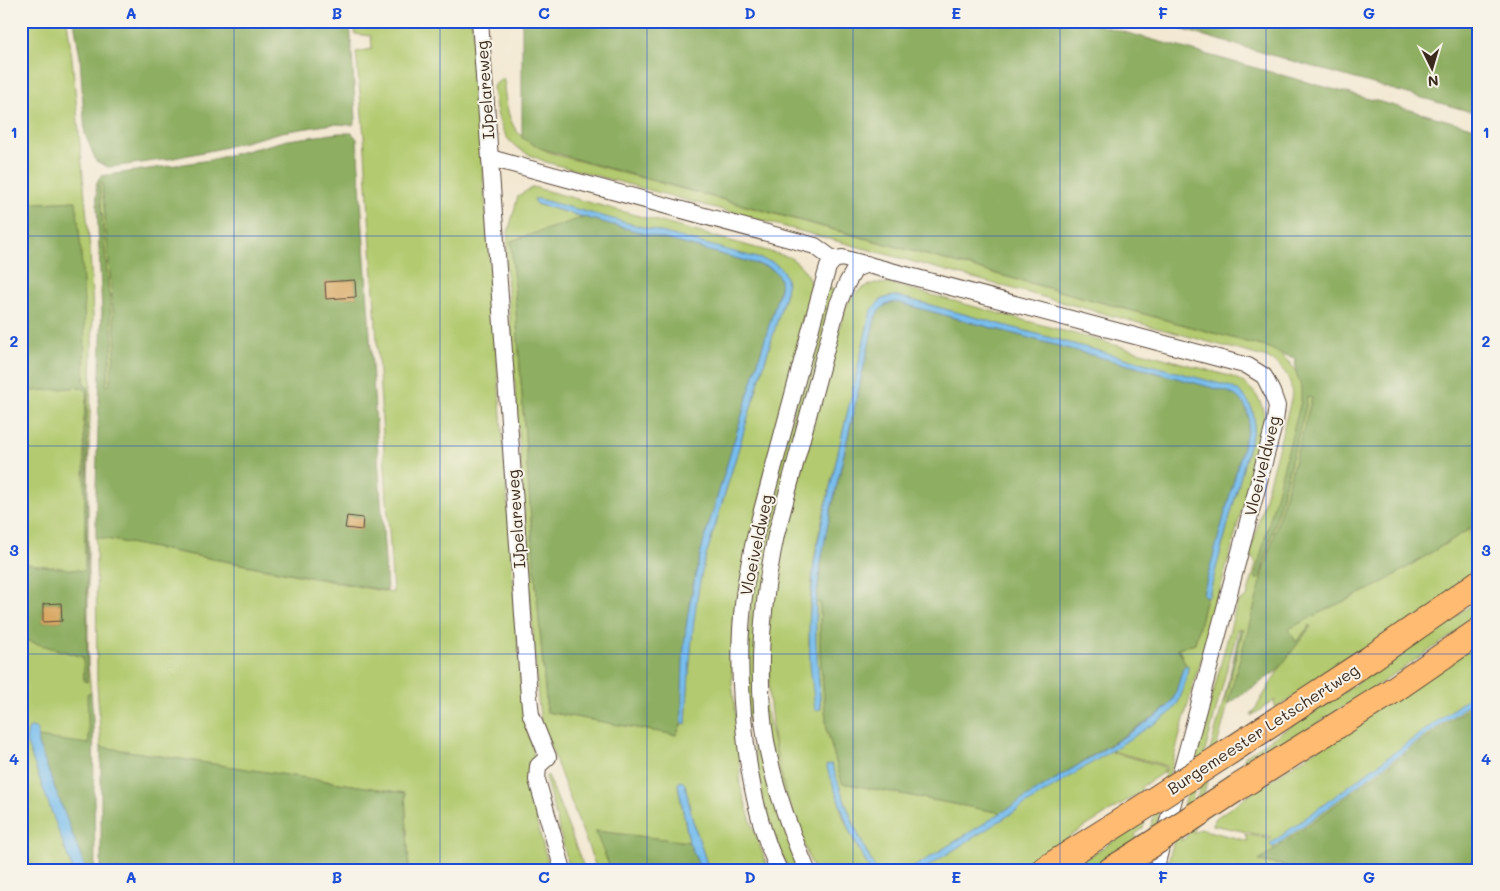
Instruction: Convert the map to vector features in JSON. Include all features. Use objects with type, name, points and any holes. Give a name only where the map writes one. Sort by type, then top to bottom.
[{"type":"main road","name":"Burgemeester Letschertweg","points":[[1044,870],[1370,659],[1479,583]]},
{"type":"main road","points":[[1111,870],[1144,863],[1237,788],[1389,693],[1479,631]]},
{"type":"street","name":"IJpelareweg","points":[[480,21],[529,697],[534,722],[548,757],[538,766],[537,780],[563,870]]},
{"type":"street","name":"IJpelareweg","points":[[490,158],[815,246],[834,260]]},
{"type":"street","name":"Vloeiveldweg","points":[[779,870],[757,809],[749,769],[741,698],[740,643],[742,614],[749,564],[757,529],[818,298],[828,267],[834,260],[842,258],[1248,366],[1264,376],[1272,392],[1277,406],[1275,421],[1144,863]]},
{"type":"street","name":"Vloeiveldweg","points":[[807,870],[775,782],[769,752],[762,710],[760,666],[762,620],[768,572],[776,535],[838,304],[855,270],[867,264]]},
{"type":"green space","points":[[21,21],[67,21],[90,250],[93,316],[88,486],[88,664],[91,693],[88,694],[90,745],[37,737],[31,727],[27,741],[73,870],[32,870],[21,828],[21,639],[84,657],[84,681],[87,682],[88,387],[85,386],[84,381],[83,291],[75,201],[21,204]]},
{"type":"green space","points":[[74,21],[350,21],[356,119],[353,125],[333,124],[282,132],[218,149],[169,159],[108,167],[96,161],[85,134],[80,57]]},
{"type":"green space","points":[[353,21],[472,21],[523,714],[534,755],[529,771],[538,822],[536,820],[550,870],[409,870],[405,793],[101,747],[97,684],[96,537],[393,593],[364,136],[356,52],[372,49],[371,36],[355,34]]},
{"type":"green space","points":[[522,21],[1084,21],[1479,129],[1479,523],[1377,586],[1289,629],[1296,642],[1311,626],[1277,671],[1227,705],[1312,398],[1307,397],[1260,577],[1257,580],[1255,576],[1301,401],[1301,387],[1296,372],[1295,358],[1269,348],[540,148],[522,138]]},
{"type":"green space","points":[[1152,21],[1479,21],[1479,111],[1468,111]]},
{"type":"green space","points":[[503,78],[509,114],[517,131],[532,144],[557,155],[1269,348],[1289,362],[1298,376],[1301,401],[1260,577],[1306,406],[1307,396],[1312,397],[1193,833],[1200,829],[1248,841],[1245,834],[1271,839],[1271,837],[1213,825],[1214,819],[1479,639],[1479,690],[1273,848],[1479,697],[1479,700],[1260,861],[1309,870],[1166,870],[1237,603],[1247,597],[1256,564],[1250,554],[1291,400],[1291,386],[1282,368],[1264,357],[546,162],[514,145],[504,133],[498,118],[493,86]],"holes":[[[1238,628],[1243,630],[1186,838],[1181,841]]]},
{"type":"green space","points":[[339,133],[352,133],[357,139],[387,591],[96,537],[102,312],[96,184],[101,176],[210,160],[288,140]],"holes":[[[99,183],[102,183],[116,343],[109,386],[106,385],[113,342]],[[355,280],[356,297],[326,298],[325,282]],[[347,516],[363,518],[362,530],[345,528]]]},
{"type":"green space","points":[[99,183],[102,183],[116,343],[110,386],[106,386],[113,342]]},
{"type":"green space","points":[[533,187],[789,257],[800,265],[807,275],[811,287],[811,300],[734,612],[732,681],[739,745],[740,785],[752,825],[769,870],[709,870],[692,818],[683,782],[678,784],[678,786],[689,842],[596,831],[611,870],[597,870],[541,722],[506,264],[508,233],[518,196]],"holes":[[[585,217],[783,271],[786,279],[786,292],[703,566],[693,625],[686,723],[682,723],[676,735],[547,712],[534,562],[511,241]]]},
{"type":"green space","points":[[76,201],[85,336],[84,381],[85,386],[88,386],[87,682],[84,681],[83,657],[21,639],[21,563],[85,571],[84,420],[87,393],[82,387],[21,392],[21,204]],"holes":[[[61,603],[62,621],[43,622],[43,604]]]},
{"type":"green space","points":[[585,217],[768,267],[777,273],[780,279],[780,289],[703,544],[693,585],[686,627],[682,723],[676,735],[547,712],[534,562],[511,241]]},
{"type":"green space","points":[[875,283],[891,284],[1233,377],[1248,386],[1258,398],[1264,412],[1264,429],[1144,870],[1139,870],[1167,766],[1112,751],[1165,767],[1164,772],[1141,787],[1142,791],[1017,870],[922,870],[1163,717],[1175,707],[1181,695],[1188,666],[1178,648],[1195,643],[1206,597],[1209,595],[1254,427],[1252,409],[1246,399],[1232,388],[897,296],[882,299],[872,309],[817,542],[810,603],[809,644],[821,709],[816,643],[816,602],[820,602],[820,654],[827,731],[842,783],[1002,813],[909,870],[876,870],[851,818],[832,765],[842,814],[870,870],[814,870],[784,787],[774,741],[769,697],[769,616],[782,542],[845,308],[857,292]]},
{"type":"green space","points":[[826,287],[838,291],[756,662],[802,870],[788,870],[763,802],[745,700],[753,563]]},
{"type":"green space","points":[[896,302],[1228,392],[1242,402],[1247,411],[1248,428],[1203,594],[1206,597],[1195,643],[1178,648],[1186,665],[1183,668],[1175,695],[1170,704],[1161,712],[1002,813],[842,783],[827,730],[820,654],[820,602],[816,602],[824,543],[875,318],[883,307]]},
{"type":"green space","points":[[82,387],[87,393],[84,420],[85,572],[21,563],[21,392]]},
{"type":"green space","points":[[1479,523],[1479,526],[1469,532],[1471,537],[1479,532],[1479,578],[1276,708],[1275,700],[1251,716],[1283,663],[1311,626],[1296,642],[1288,629],[1377,586]]},
{"type":"green space","points":[[1479,600],[1479,617],[1378,685],[1237,774],[1238,769],[1243,765],[1245,756],[1344,692]]},
{"type":"green space","points":[[1240,629],[1243,629],[1222,709]]},
{"type":"green space","points":[[91,693],[95,870],[86,870],[37,737],[89,744],[87,694]]},
{"type":"green space","points":[[1479,700],[1479,870],[1309,870],[1259,861]]},
{"type":"green space","points":[[101,747],[405,793],[409,870],[101,870]]},
{"type":"green space","points":[[548,775],[585,870],[570,870],[546,780]]},
{"type":"green space","points":[[1145,822],[1143,828],[1135,835],[1136,839],[1141,835],[1141,838],[1091,870],[1066,870]]},
{"type":"green space","points":[[595,831],[689,842],[701,870],[611,870]]},
{"type":"water","points":[[534,199],[772,262],[780,267],[785,274],[786,292],[703,566],[694,625],[686,724],[682,723],[683,663],[686,627],[693,585],[703,544],[780,289],[780,279],[768,267],[536,204]]},
{"type":"water","points":[[897,296],[1228,386],[1240,392],[1251,408],[1254,427],[1209,595],[1206,597],[1203,594],[1249,422],[1245,406],[1238,398],[1228,392],[900,303],[888,304],[879,311],[875,318],[828,523],[816,602],[816,642],[821,709],[815,710],[810,664],[809,623],[814,562],[870,314],[874,306],[881,300]]},
{"type":"water","points":[[1186,665],[1188,669],[1182,694],[1168,715],[922,870],[909,870],[1162,712],[1175,695],[1183,668]]},
{"type":"water","points":[[1479,690],[1479,697],[1273,848],[1270,844]]},
{"type":"water","points":[[32,727],[37,730],[38,744],[86,870],[73,870],[66,852],[26,741],[28,730]]},
{"type":"water","points":[[832,764],[851,818],[876,870],[870,870],[849,830],[826,765]]},
{"type":"water","points":[[680,781],[685,784],[692,818],[709,870],[701,870],[689,842],[678,784]]},
{"type":"building","points":[[355,280],[356,297],[326,299],[325,282]]},
{"type":"building","points":[[347,516],[363,518],[362,530],[345,528]]},
{"type":"building","points":[[61,603],[62,621],[43,622],[43,604]]}]
